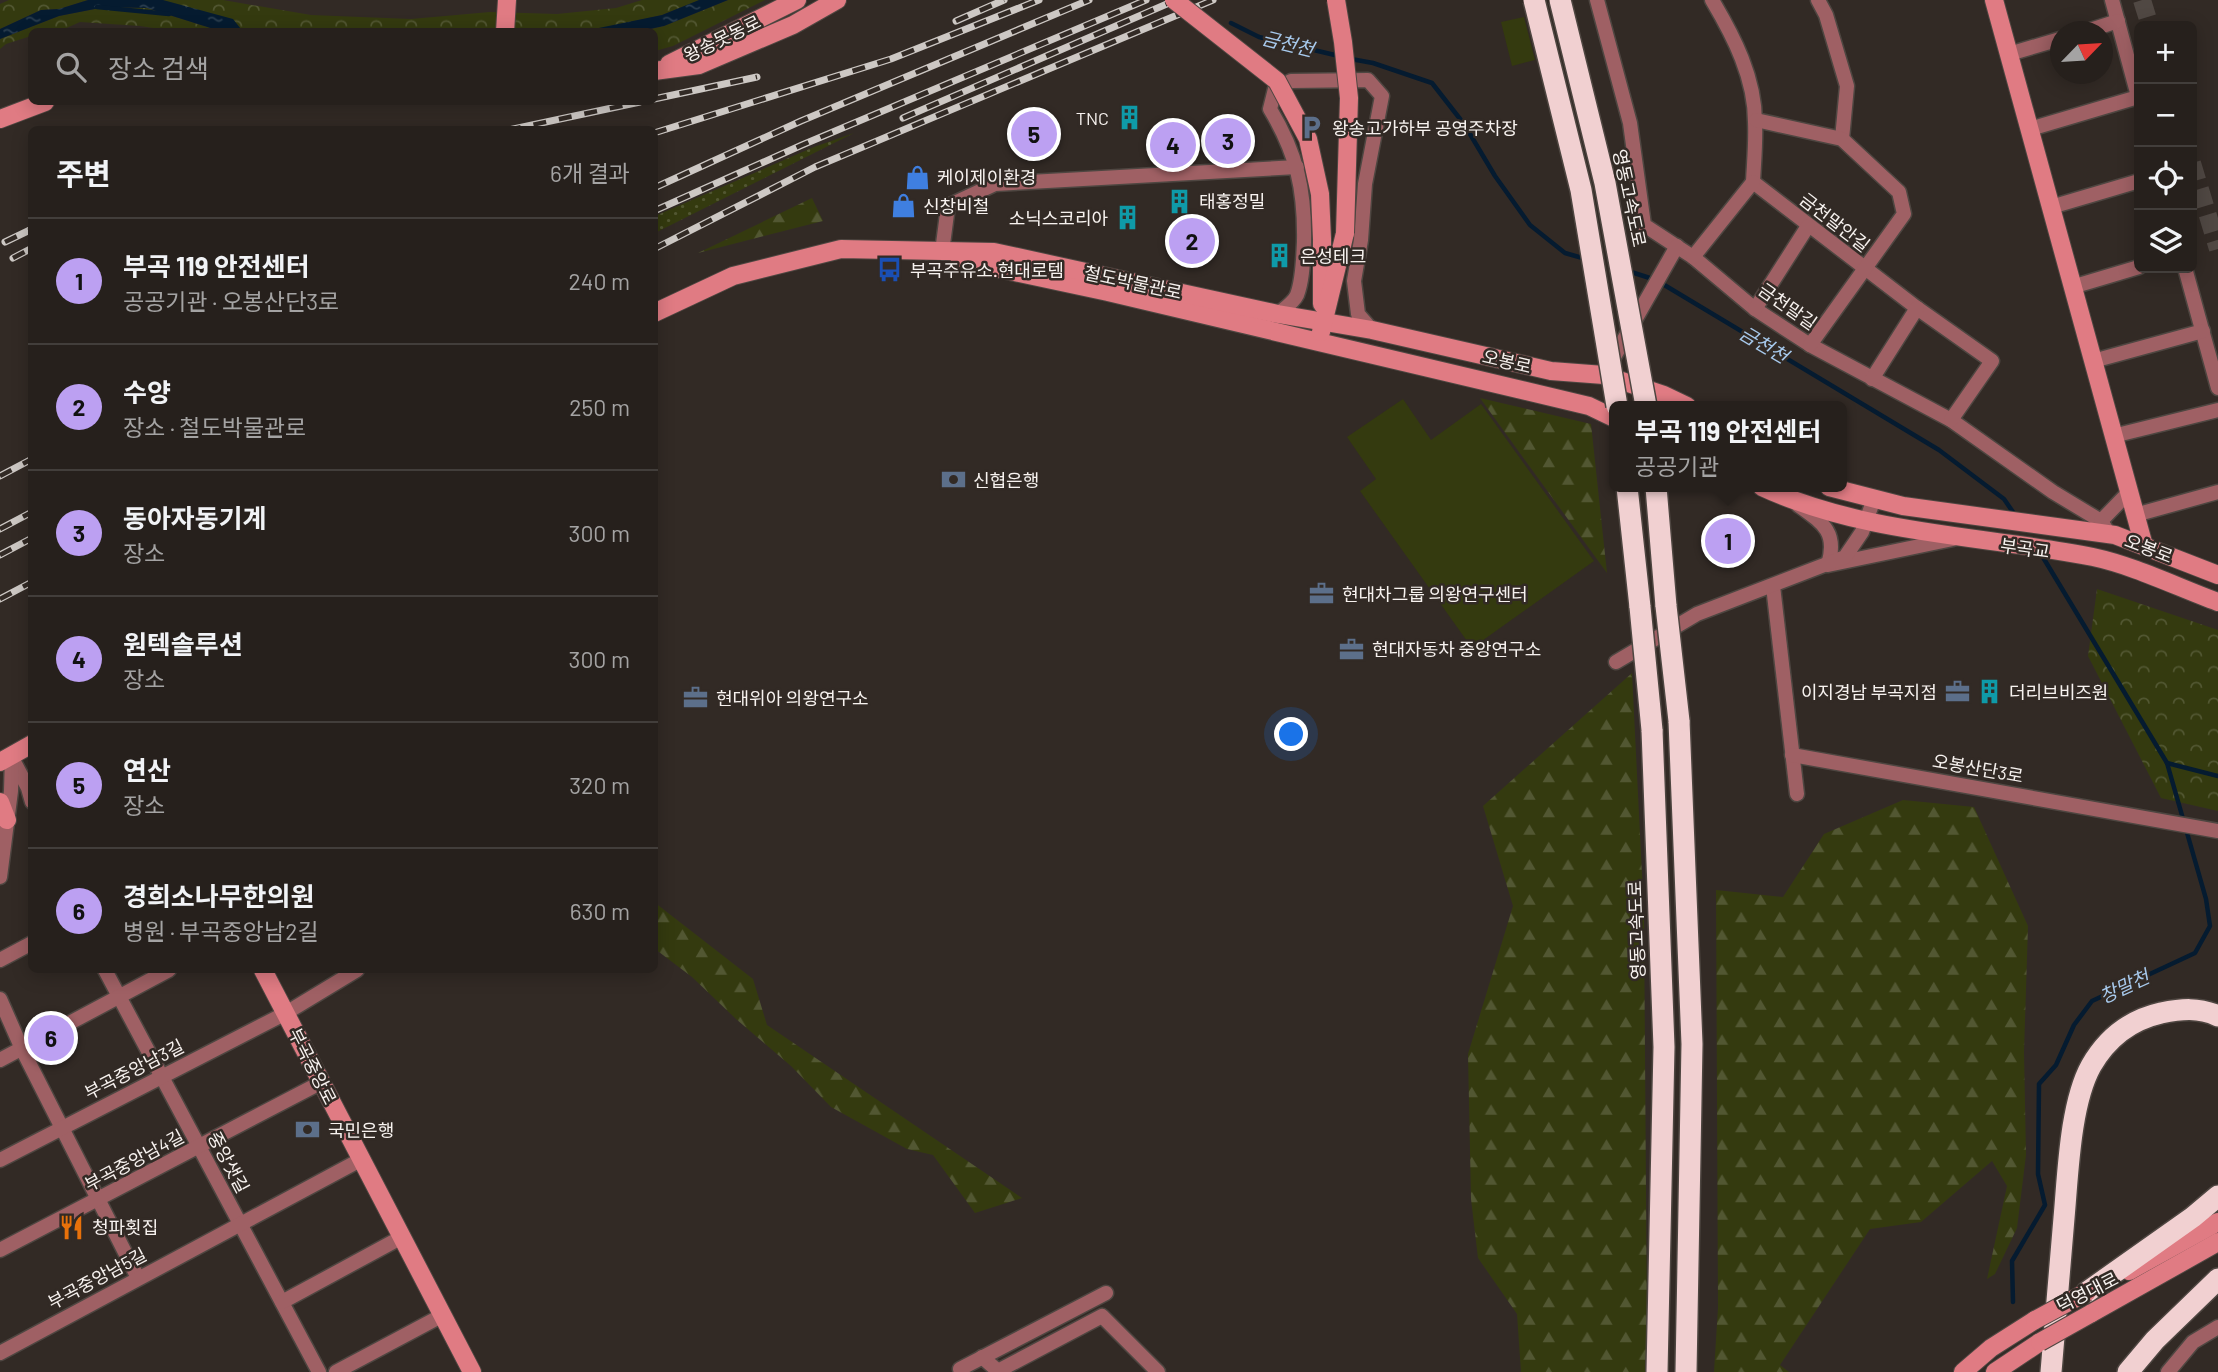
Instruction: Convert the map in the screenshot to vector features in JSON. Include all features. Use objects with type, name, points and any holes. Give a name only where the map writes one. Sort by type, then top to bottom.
[{"type":"highway","points":[[1534,0],[1581,190],[1617,401]]},
{"type":"highway","name":"영동고속도로","points":[[1560,0],[1605,183],[1645,401]]},
{"type":"highway","points":[[1657,492],[1679,721],[1692,1044],[1686,1372]]},
{"type":"highway","name":"영동고속도로","points":[[1628,496],[1652,730],[1664,1047],[1657,1372]]},
{"type":"highway","points":[[2051,1372],[2069,1159],[2079,1101],[2091,1067],[2115,1033],[2147,1016],[2180,1009],[2206,1010],[2218,1016]]},
{"type":"highway","points":[[2062,1372],[2080,1159],[2089,1104],[2102,1069],[2123,1042],[2150,1026],[2182,1018],[2207,1021],[2218,1027]]},
{"type":"highway","points":[[2087,1292],[2193,1217],[2218,1196]]},
{"type":"highway","points":[[2128,1372],[2155,1340],[2218,1279]]},
{"type":"street","name":"왕송못동로","points":[[658,70],[699,65],[793,25],[836,0]]},
{"type":"street","points":[[1174,0],[1277,81],[1308,139],[1320,194],[1323,322]]},
{"type":"street","points":[[1319,343],[1345,233],[1349,98],[1336,0]]},
{"type":"street","name":"금천말길","points":[[1597,0],[1630,123],[1644,225],[1693,257],[1755,309],[1810,345],[1951,420],[2105,528]]},
{"type":"street","points":[[1693,257],[1753,182],[1756,120],[1750,84],[1741,56],[1712,0]]},
{"type":"street","points":[[1818,0],[1826,15],[1847,86],[1842,139]]},
{"type":"street","points":[[1994,0],[2144,546]]},
{"type":"street","points":[[2112,0],[2135,84]]},
{"type":"street","name":"왕송못동로","points":[[658,70],[791,4]]},
{"type":"street","points":[[2113,23],[2118,21]]},
{"type":"street","points":[[2009,54],[2050,42]]},
{"type":"street","points":[[1278,314],[1296,298],[1303,263],[1303,197],[1291,149],[1270,109],[1275,89],[1291,81],[1368,80],[1381,96],[1365,184],[1361,240],[1354,281],[1359,314],[1372,330]]},
{"type":"street","points":[[2030,129],[2134,99]]},
{"type":"street","points":[[0,119],[37,105]]},
{"type":"street","points":[[1756,120],[1842,139],[1899,192],[1904,214],[1810,345]]},
{"type":"street","points":[[942,251],[947,206],[995,184],[1297,167]]},
{"type":"street","name":"금천말안길","points":[[1753,182],[1917,308],[1992,361],[1951,420]]},
{"type":"street","points":[[2051,207],[2134,182]]},
{"type":"street","points":[[1755,309],[1808,226]]},
{"type":"street","points":[[1604,374],[1677,246]]},
{"type":"street","name":"철도박물관로","points":[[658,311],[733,276],[841,249],[994,252],[1323,322]]},
{"type":"street","name":"철도박물관로","points":[[942,251],[992,267],[1319,343]]},
{"type":"street","points":[[2072,287],[2134,268]]},
{"type":"street","points":[[2186,273],[2218,387]]},
{"type":"street","points":[[1872,379],[1917,308]]},
{"type":"street","name":"오봉로","points":[[1323,322],[1372,330],[1551,371],[1604,374],[1677,401]]},
{"type":"street","points":[[2093,361],[2203,331]]},
{"type":"street","name":"오봉로","points":[[1319,343],[1590,406],[1609,416]]},
{"type":"street","points":[[2113,436],[2218,410]]},
{"type":"street","points":[[1773,492],[1793,501],[1866,521],[1958,538]]},
{"type":"street","points":[[1616,662],[1697,614],[1845,557],[1866,521],[1874,499],[1847,492]]},
{"type":"street","points":[[2135,515],[2218,492]]},
{"type":"street","points":[[2105,528],[2128,493]]},
{"type":"street","name":"부곡교","points":[[1874,499],[1903,506],[2079,530]]},
{"type":"street","points":[[1793,501],[1823,523],[1831,536],[1832,552],[1828,565]]},
{"type":"street","name":"오봉로","points":[[2079,530],[2105,528],[2218,575]]},
{"type":"street","points":[[1828,565],[1958,538]]},
{"type":"street","name":"부곡교","points":[[1958,538],[2093,558]]},
{"type":"street","name":"오봉로","points":[[2093,558],[2218,601]]},
{"type":"street","points":[[1773,586],[1797,794]]},
{"type":"street","points":[[6,760],[28,746]]},
{"type":"street","name":"오봉산단3로","points":[[1792,755],[2214,830]]},
{"type":"street","points":[[6,760],[28,760]]},
{"type":"street","points":[[6,760],[28,788]]},
{"type":"street","points":[[0,877],[7,820],[6,760]]},
{"type":"street","points":[[0,802],[7,820]]},
{"type":"street","points":[[0,960],[28,945]]},
{"type":"street","name":"중앙샛길","points":[[107,973],[319,1372]]},
{"type":"street","points":[[0,1060],[163,973]]},
{"type":"street","name":"부곡중앙로","points":[[265,973],[472,1372]]},
{"type":"street","name":"부곡중앙남3길","points":[[0,1160],[286,1013],[353,973]]},
{"type":"street","points":[[0,999],[61,1128],[138,1278]]},
{"type":"street","name":"부곡중앙남4길","points":[[0,1250],[321,1082]]},
{"type":"street","name":"부곡중앙남5길","points":[[0,1353],[362,1159]]},
{"type":"street","name":"덕영대로","points":[[1963,1372],[1991,1348],[2035,1320],[2159,1256],[2218,1222]]},
{"type":"street","points":[[282,1302],[402,1237]]},
{"type":"street","name":"덕영대로","points":[[1995,1372],[2039,1342],[2218,1242]]},
{"type":"street","points":[[961,1372],[960,1369],[982,1357],[1106,1293]]},
{"type":"street","points":[[336,1372],[443,1315]]},
{"type":"street","points":[[982,1357],[998,1371],[1102,1317],[1158,1372]]},
{"type":"street","points":[[2168,1372],[2193,1342],[2218,1327]]},
{"type":"green space","points":[[9,0],[88,0],[59,9],[41,10],[0,29],[0,4]]},
{"type":"green space","points":[[159,0],[223,0],[311,15],[411,19],[490,12],[557,14],[616,8],[642,0],[700,0],[662,15],[602,28],[238,28]]},
{"type":"green space","points":[[728,0],[765,0],[673,46],[658,50],[656,28]]},
{"type":"green space","points":[[105,7],[147,8],[210,28],[153,28],[80,22],[67,28],[28,28],[59,16]]},
{"type":"green space","points":[[1524,17],[1535,60],[1512,66],[1501,22]]},
{"type":"green space","points":[[28,28],[28,37],[6,44],[0,49],[0,39]]},
{"type":"green space","points":[[854,133],[658,231],[658,215],[814,147]]},
{"type":"green space","points":[[812,198],[823,221],[698,253]]},
{"type":"green space","points":[[1480,398],[1591,424],[1607,573]]},
{"type":"green space","points":[[1403,399],[1431,440],[1481,404],[1594,561],[1472,648],[1360,491],[1376,479],[1347,437]]},
{"type":"green space","points":[[2097,589],[2218,630],[2218,811],[2161,798],[2088,656]]},
{"type":"green space","points":[[1632,673],[1644,915],[1645,1372],[1521,1372],[1517,1314],[1478,1258],[1471,1199],[1468,1054],[1513,906],[1483,806]]},
{"type":"green space","points":[[1903,800],[1974,807],[2028,926],[2024,1052],[2026,1155],[2017,1228],[1995,1274],[1987,1279],[2007,1186],[1992,1161],[1921,1222],[1870,1229],[1780,1365],[1789,1372],[1714,1372],[1718,1308],[1716,890],[1783,897],[1824,834]]},
{"type":"green space","points":[[658,905],[753,979],[767,1025],[1022,1198],[975,1213],[933,1155],[907,1149],[831,1107],[791,1066],[692,977],[658,951]]},
{"type":"water","points":[[88,0],[163,0],[233,19],[240,28],[210,28],[147,8],[105,7],[59,16],[0,39],[0,29],[41,10],[59,9]]},
{"type":"water","points":[[699,0],[728,0],[664,26],[599,28],[662,15]]},
{"type":"waterway","points":[[97,7],[169,14]]},
{"type":"waterway","name":"금천천","points":[[1231,23],[1259,37],[1339,56]]},
{"type":"waterway","name":"금천천","points":[[1351,59],[1373,63],[1432,83],[1464,124],[1495,176],[1530,225],[1565,253],[1586,259]]},
{"type":"waterway","name":"금천천","points":[[1628,271],[1656,280],[1939,450],[2004,499],[2015,515]]},
{"type":"waterway","name":"금천천","points":[[2041,554],[2167,763],[2218,776]]},
{"type":"waterway","name":"창말천","points":[[2013,1302],[2012,1261],[2045,1205],[2038,1174],[2039,1084],[2056,1065],[2074,1025],[2092,1001],[2195,953],[2210,926],[2206,899],[2167,763]]},
{"type":"tunnel","points":[[2142,0],[2148,21]]},
{"type":"tunnel","points":[[2197,180],[2218,249]]},
{"type":"railway","points":[[956,21],[1004,0]]},
{"type":"railway","points":[[658,132],[891,59],[1039,0]]},
{"type":"railway","points":[[658,186],[801,121],[1089,0]]},
{"type":"railway","points":[[658,209],[802,145],[1146,0]]},
{"type":"railway","points":[[903,118],[1176,0]]},
{"type":"railway","points":[[658,247],[815,167],[1213,0]]},
{"type":"railway","points":[[658,98],[757,77]]},
{"type":"railway","points":[[527,126],[626,105]]},
{"type":"railway","points":[[5,242],[28,231]]},
{"type":"railway","points":[[13,258],[28,250]]},
{"type":"railway","points":[[0,476],[28,461]]},
{"type":"railway","points":[[0,529],[28,514]]},
{"type":"railway","points":[[0,555],[28,540]]},
{"type":"railway","points":[[0,599],[28,584]]},
{"type":"place","name":"TNC","points":[[1129,118]]},
{"type":"place","name":"왕송고가하부 공영주차장","points":[[1312,128]]},
{"type":"place","name":"연산","points":[[1034,134]]},
{"type":"place","name":"동아자동기계","points":[[1228,141]]},
{"type":"place","name":"원텍솔루션","points":[[1173,145]]},
{"type":"place","name":"케이제이환경","points":[[917,177]]},
{"type":"place","name":"태홍정밀","points":[[1179,201]]},
{"type":"place","name":"신창비철","points":[[903,206]]},
{"type":"place","name":"소닉스코리아","points":[[1128,218]]},
{"type":"place","name":"수양","points":[[1192,241]]},
{"type":"place","name":"은성테크","points":[[1280,256]]},
{"type":"place","name":"부곡주유소.현대로템","points":[[890,270]]},
{"type":"place","name":"신협은행","points":[[953,480]]},
{"type":"place","name":"부곡 119 안전센터","points":[[1728,541]]},
{"type":"place","name":"현대차그룹 의왕연구센터","points":[[1322,594]]},
{"type":"place","name":"현대자동차 중앙연구소","points":[[1352,649]]},
{"type":"place","name":"이지경남 부곡지점","points":[[1957,692]]},
{"type":"place","name":"더리브비즈원","points":[[1989,692]]},
{"type":"place","name":"현대위아 의왕연구소","points":[[696,698]]},
{"type":"place","name":"경희소나무한의원","points":[[51,1038]]},
{"type":"place","name":"국민은행","points":[[308,1130]]},
{"type":"place","name":"청파횟집","points":[[72,1227]]}]
